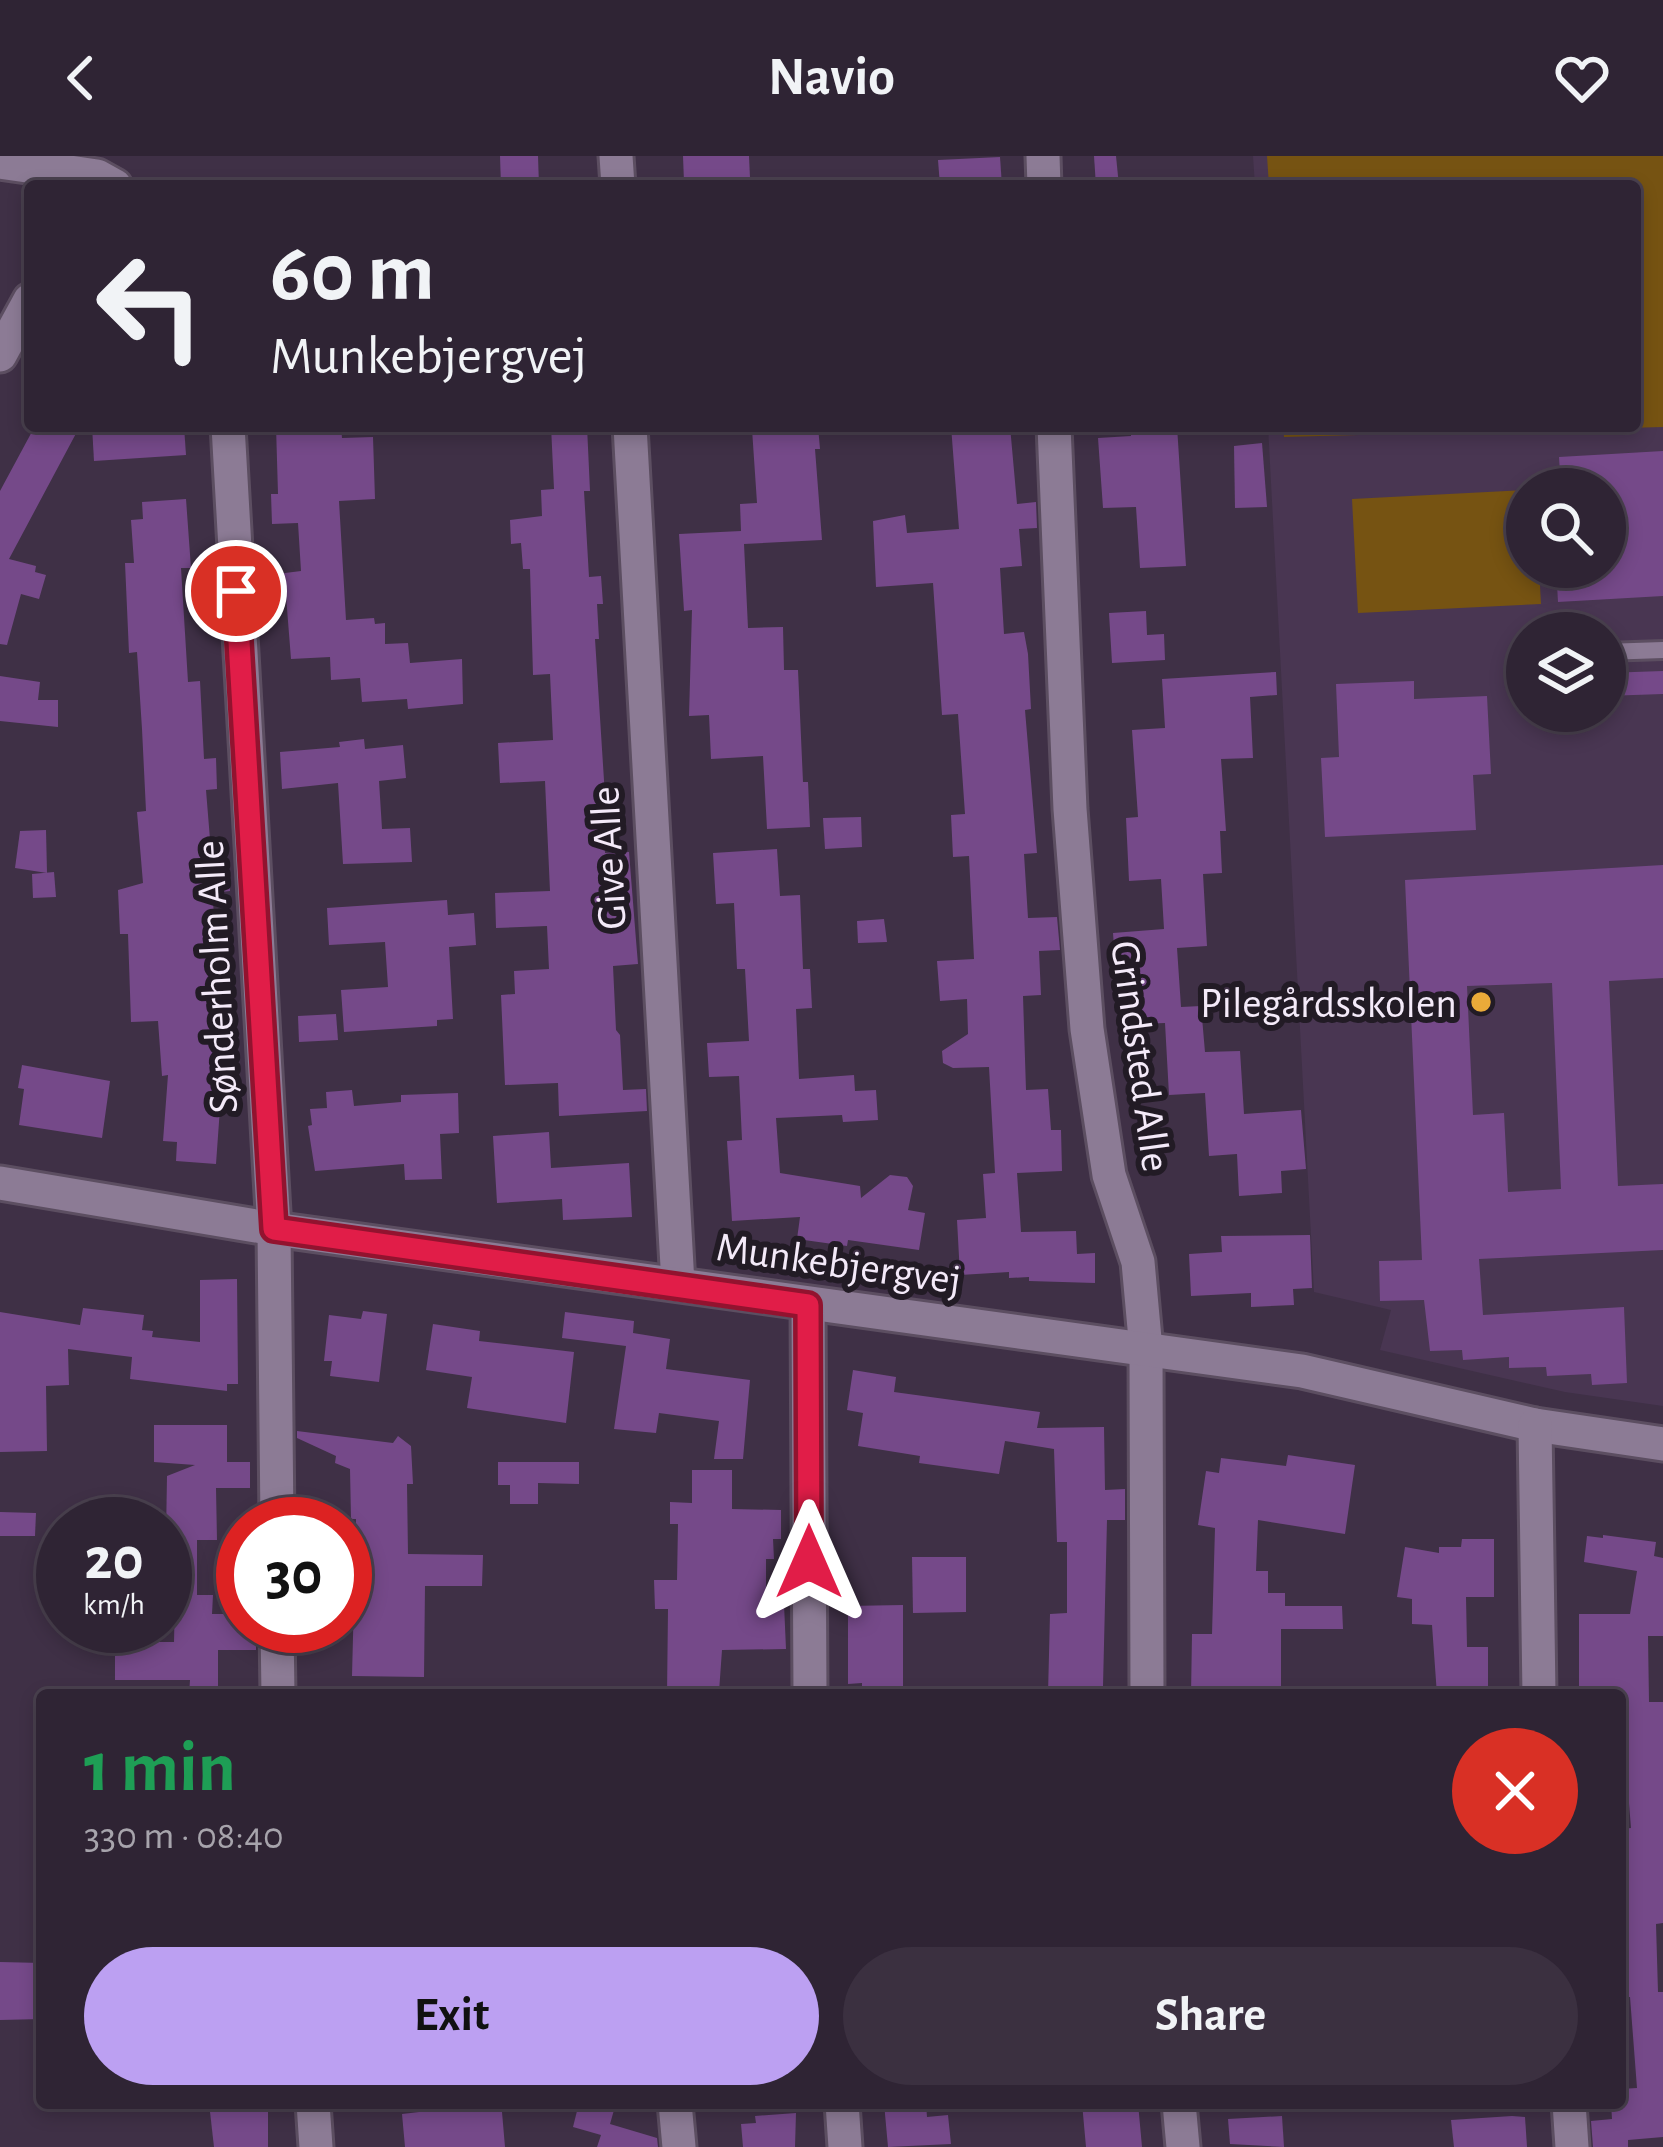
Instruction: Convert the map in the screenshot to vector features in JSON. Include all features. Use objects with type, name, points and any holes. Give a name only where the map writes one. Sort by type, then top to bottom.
[{"type":"street","points":[[0,162],[102,176]]},
{"type":"street","points":[[0,355],[24,311]]},
{"type":"street","name":"Sønderholm Alle","points":[[228,432],[274,1229],[277,1497]]},
{"type":"street","name":"Give Alle","points":[[630,432],[677,1284]]},
{"type":"street","name":"Grindsted Alle","points":[[1054,432],[1070,809],[1087,1029],[1109,1174],[1138,1262],[1146,1350],[1147,1689]]},
{"type":"street","name":"Munkebjergvej","points":[[0,1183],[274,1229],[1302,1371],[1535,1425],[1663,1444]]},
{"type":"street","points":[[808,1305],[810,1689]]},
{"type":"street","points":[[1535,1425],[1539,1689]]},
{"type":"street","points":[[277,1653],[278,1689]]},
{"type":"street","points":[[313,2109],[316,2147]]},
{"type":"street","points":[[676,2109],[679,2147]]},
{"type":"street","points":[[842,2109],[845,2147]]},
{"type":"street","points":[[1180,2109],[1183,2147]]},
{"type":"street","points":[[1569,2109],[1572,2147]]},
{"type":"lane","points":[[1626,651],[1663,650]]},
{"type":"shaded area","name":"Pilegårdsskolen","points":[[1253,156],[1663,156],[1663,1406],[1565,1392],[1380,1350],[1391,1310],[1314,1292],[1268,432],[1641,432],[1641,180],[1255,180]]},
{"type":"shaded area","points":[[1267,156],[1663,156],[1663,427],[1641,428],[1641,180],[1269,180]]},
{"type":"shaded area","points":[[1284,432],[1474,432],[1284,437]]},
{"type":"shaded area","points":[[1506,491],[1506,588],[1540,588],[1541,604],[1358,613],[1352,499]]},
{"type":"building","points":[[500,156],[538,156],[539,180],[501,180]]},
{"type":"building","points":[[683,156],[749,156],[750,178],[684,180]]},
{"type":"building","points":[[1094,156],[1116,156],[1118,180],[1096,180]]},
{"type":"building","points":[[1000,157],[1002,180],[940,180],[938,160]]},
{"type":"building","points":[[32,432],[77,432],[9,559],[36,566],[35,572],[46,575],[39,599],[21,594],[7,645],[0,644],[0,491]]},
{"type":"building","points":[[92,432],[184,432],[186,455],[94,461]]},
{"type":"building","points":[[276,432],[373,437],[375,499],[339,501],[346,620],[374,618],[375,624],[385,623],[385,644],[408,643],[410,663],[462,659],[463,704],[408,709],[407,699],[362,702],[360,678],[331,680],[330,657],[291,659],[286,596],[270,597],[269,575],[301,571],[298,523],[272,524],[271,494],[278,494]]},
{"type":"building","points":[[551,432],[587,432],[590,491],[584,491],[589,577],[601,576],[603,604],[597,604],[599,639],[595,639],[605,853],[629,852],[638,964],[613,966],[616,1030],[623,1090],[646,1089],[647,1111],[559,1116],[558,1083],[505,1085],[501,995],[515,994],[514,971],[549,969],[547,926],[496,928],[495,893],[550,891],[545,781],[500,783],[498,743],[553,740],[550,674],[533,675],[530,569],[523,569],[521,543],[511,544],[510,520],[542,516],[541,490],[554,489]]},
{"type":"building","points":[[752,432],[819,432],[820,449],[815,449],[822,540],[744,544],[748,628],[783,627],[784,670],[798,670],[810,827],[767,829],[763,756],[711,759],[709,715],[689,716],[692,610],[684,611],[679,534],[741,531],[740,504],[757,503]]},
{"type":"building","points":[[951,432],[1011,432],[1017,504],[1036,502],[1037,528],[1019,529],[1022,566],[1000,568],[1004,634],[1024,632],[1028,654],[1031,709],[1025,710],[1037,853],[1024,854],[1028,918],[1057,917],[1060,950],[1039,951],[1041,995],[1023,996],[1026,1090],[1048,1089],[1051,1130],[1061,1130],[1062,1171],[1017,1173],[1021,1232],[1076,1231],[1077,1254],[1095,1253],[1095,1283],[1029,1281],[1029,1277],[1009,1278],[1009,1272],[960,1275],[957,1220],[986,1218],[983,1174],[995,1173],[989,1067],[953,1068],[943,1063],[942,1051],[968,1034],[967,999],[940,1001],[937,961],[974,959],[969,856],[953,857],[951,815],[965,814],[958,714],[942,715],[933,583],[876,587],[873,521],[905,515],[907,533],[959,529]]},
{"type":"building","points":[[1131,432],[1177,432],[1186,566],[1140,568],[1136,507],[1103,508],[1098,438],[1131,436]]},
{"type":"building","points":[[1262,443],[1267,507],[1235,508],[1234,446]]},
{"type":"building","points":[[1663,451],[1663,596],[1558,602],[1557,588],[1626,588],[1626,468],[1560,468],[1559,457]]},
{"type":"building","points":[[186,499],[191,568],[181,568],[188,682],[200,681],[204,759],[216,758],[217,789],[206,790],[212,864],[228,863],[230,891],[212,893],[220,976],[210,977],[220,1108],[216,1164],[176,1161],[177,1142],[163,1141],[168,1075],[162,1076],[158,1021],[131,1022],[128,934],[120,934],[118,890],[143,883],[137,812],[146,811],[137,652],[129,653],[125,563],[134,563],[131,520],[143,519],[142,502]]},
{"type":"building","points":[[1146,611],[1147,635],[1164,634],[1165,660],[1112,663],[1109,613]]},
{"type":"building","points":[[1663,671],[1663,694],[1626,695],[1626,672]]},
{"type":"building","points":[[1276,672],[1277,695],[1250,697],[1253,758],[1221,759],[1226,831],[1220,831],[1222,873],[1203,874],[1207,946],[1177,948],[1181,1007],[1201,1006],[1205,1052],[1240,1051],[1244,1114],[1301,1110],[1306,1169],[1281,1171],[1282,1193],[1239,1196],[1237,1154],[1209,1156],[1205,1093],[1169,1095],[1165,1023],[1137,1024],[1133,960],[1115,961],[1113,933],[1164,929],[1161,879],[1129,881],[1126,818],[1138,817],[1132,730],[1165,728],[1162,679]]},
{"type":"building","points":[[0,676],[40,682],[38,700],[58,700],[58,727],[0,721]]},
{"type":"building","points":[[1414,681],[1414,699],[1487,696],[1491,774],[1473,775],[1476,830],[1325,837],[1321,758],[1339,757],[1336,684]]},
{"type":"building","points":[[364,739],[365,749],[403,745],[406,778],[379,781],[382,829],[410,828],[412,862],[343,864],[338,783],[282,789],[280,752],[340,747],[339,742]]},
{"type":"building","points":[[861,817],[862,847],[825,849],[823,818]]},
{"type":"building","points":[[46,830],[47,873],[15,868],[20,831]]},
{"type":"building","points":[[777,849],[780,896],[800,895],[803,969],[810,969],[812,1008],[796,1009],[799,1079],[854,1075],[855,1091],[876,1090],[878,1120],[843,1122],[842,1115],[776,1118],[780,1173],[860,1186],[861,1198],[890,1175],[907,1177],[913,1186],[908,1210],[925,1213],[919,1250],[797,1239],[800,1217],[732,1221],[727,1141],[742,1140],[739,1076],[709,1077],[707,1043],[749,1041],[745,969],[737,969],[734,903],[716,904],[713,853]]},
{"type":"building","points":[[1663,865],[1663,978],[1609,981],[1618,1186],[1663,1184],[1663,1250],[1479,1259],[1483,1315],[1624,1307],[1627,1383],[1592,1385],[1591,1374],[1547,1376],[1546,1367],[1509,1368],[1509,1357],[1463,1360],[1462,1350],[1430,1351],[1424,1300],[1380,1301],[1379,1261],[1422,1260],[1405,880]],"holes":[[[1552,983],[1561,1189],[1508,1192],[1504,1113],[1473,1115],[1467,986]]]},
{"type":"building","points":[[54,872],[56,897],[33,898],[32,874]]},
{"type":"building","points":[[447,900],[448,915],[474,913],[476,945],[449,947],[453,1019],[437,1020],[437,1026],[344,1032],[341,990],[388,987],[385,942],[329,945],[327,908]]},
{"type":"building","points":[[884,919],[887,942],[858,943],[857,921]]},
{"type":"building","points":[[336,1014],[338,1040],[299,1042],[298,1016]]},
{"type":"building","points":[[22,1065],[110,1081],[102,1138],[19,1125]]},
{"type":"building","points":[[352,1090],[354,1106],[401,1102],[401,1095],[458,1093],[459,1133],[440,1134],[442,1179],[405,1180],[404,1164],[315,1171],[310,1109],[327,1108],[326,1092]]},
{"type":"building","points":[[549,1132],[551,1168],[629,1163],[632,1217],[563,1220],[562,1199],[497,1203],[493,1136]]},
{"type":"building","points":[[1310,1235],[1312,1288],[1293,1289],[1294,1305],[1251,1307],[1251,1293],[1191,1296],[1189,1254],[1222,1252],[1221,1236]]},
{"type":"building","points":[[237,1279],[238,1384],[227,1384],[227,1391],[130,1379],[132,1357],[68,1349],[69,1385],[46,1386],[47,1451],[0,1452],[0,1312],[80,1325],[83,1308],[144,1315],[142,1330],[153,1331],[152,1337],[200,1342],[200,1280]]},
{"type":"building","points":[[363,1311],[387,1314],[379,1382],[330,1376],[332,1361],[324,1361],[329,1315],[361,1319]]},
{"type":"building","points":[[565,1312],[634,1321],[633,1333],[670,1339],[666,1369],[750,1380],[743,1459],[714,1459],[719,1421],[659,1413],[656,1433],[614,1429],[626,1346],[562,1338]]},
{"type":"building","points":[[433,1324],[480,1331],[479,1341],[574,1352],[566,1423],[467,1408],[472,1377],[426,1370]]},
{"type":"building","points":[[853,1370],[896,1377],[894,1392],[1040,1412],[1037,1428],[1104,1427],[1105,1490],[1125,1489],[1125,1520],[1107,1520],[1103,1686],[1048,1689],[1050,1614],[1067,1613],[1067,1542],[1057,1542],[1054,1449],[1005,1441],[999,1474],[919,1463],[920,1456],[858,1446],[863,1413],[847,1410]]},
{"type":"building","points":[[154,1425],[227,1425],[227,1462],[250,1462],[250,1488],[216,1488],[216,1540],[197,1540],[197,1595],[213,1595],[212,1614],[216,1614],[218,1689],[189,1689],[190,1680],[115,1680],[115,1653],[192,1653],[192,1497],[167,1497],[167,1476],[195,1465],[154,1462]]},
{"type":"building","points":[[297,1431],[393,1443],[398,1436],[411,1446],[408,1554],[483,1555],[482,1586],[425,1586],[424,1677],[352,1676],[353,1653],[372,1653],[372,1497],[351,1497],[350,1469],[335,1463],[336,1456],[297,1438]]},
{"type":"building","points":[[1288,1455],[1355,1465],[1345,1534],[1258,1520],[1256,1571],[1268,1571],[1268,1593],[1285,1593],[1285,1606],[1342,1606],[1343,1629],[1281,1629],[1281,1689],[1191,1689],[1192,1634],[1212,1634],[1215,1528],[1198,1525],[1206,1471],[1219,1473],[1221,1458],[1286,1466]]},
{"type":"building","points":[[498,1462],[579,1462],[579,1484],[538,1483],[538,1504],[510,1504],[510,1485],[498,1485]]},
{"type":"building","points":[[692,1470],[732,1470],[732,1509],[781,1510],[781,1539],[773,1539],[774,1559],[766,1559],[766,1604],[784,1604],[786,1649],[722,1650],[719,1689],[667,1689],[668,1609],[655,1609],[654,1580],[677,1580],[678,1524],[670,1524],[670,1502],[692,1503]]},
{"type":"building","points":[[0,1512],[36,1513],[35,1536],[0,1536]]},
{"type":"building","points":[[1587,1536],[1656,1542],[1654,1556],[1663,1558],[1663,1636],[1648,1636],[1649,1702],[1663,1702],[1663,1923],[1656,1924],[1658,1992],[1663,1992],[1663,2137],[1628,2140],[1628,2147],[1593,2147],[1591,2121],[1612,2119],[1611,2109],[1626,2109],[1626,2089],[1637,2088],[1630,1997],[1626,1997],[1626,1828],[1631,1828],[1626,1689],[1579,1689],[1579,1614],[1630,1614],[1637,1571],[1584,1562]]},
{"type":"building","points":[[1462,1539],[1494,1539],[1494,1597],[1466,1597],[1467,1647],[1488,1647],[1488,1689],[1437,1689],[1432,1625],[1412,1624],[1412,1599],[1397,1597],[1405,1547],[1439,1553],[1439,1547],[1461,1547]]},
{"type":"building","points":[[912,1557],[966,1557],[966,1612],[913,1613]]},
{"type":"building","points":[[903,1605],[903,1689],[862,1689],[862,1683],[848,1684],[848,1606]]},
{"type":"building","points":[[0,1962],[36,1963],[36,2019],[0,2020]]},
{"type":"building","points":[[210,2109],[268,2109],[268,2147],[214,2147]]},
{"type":"building","points":[[496,2109],[502,2112],[505,2147],[405,2147],[402,2114]]},
{"type":"building","points":[[578,2109],[614,2109],[610,2124],[657,2138],[658,2147],[597,2147],[601,2135],[573,2127]]},
{"type":"building","points":[[885,2109],[926,2109],[927,2117],[948,2115],[951,2144],[888,2147]]},
{"type":"building","points":[[1083,2109],[1139,2109],[1142,2147],[1086,2147]]},
{"type":"building","points":[[796,2113],[795,2147],[743,2147],[741,2124],[756,2123],[755,2116]]},
{"type":"building","points":[[1282,2116],[1284,2147],[1230,2144],[1228,2119]]},
{"type":"building","points":[[1525,2117],[1527,2147],[1454,2147],[1451,2120]]},
{"type":"place","name":"Pilegårdsskolen","points":[[1481,1002]]},
{"type":"route","points":[[236,591],[274,1229],[808,1305],[809,1562]]}]
